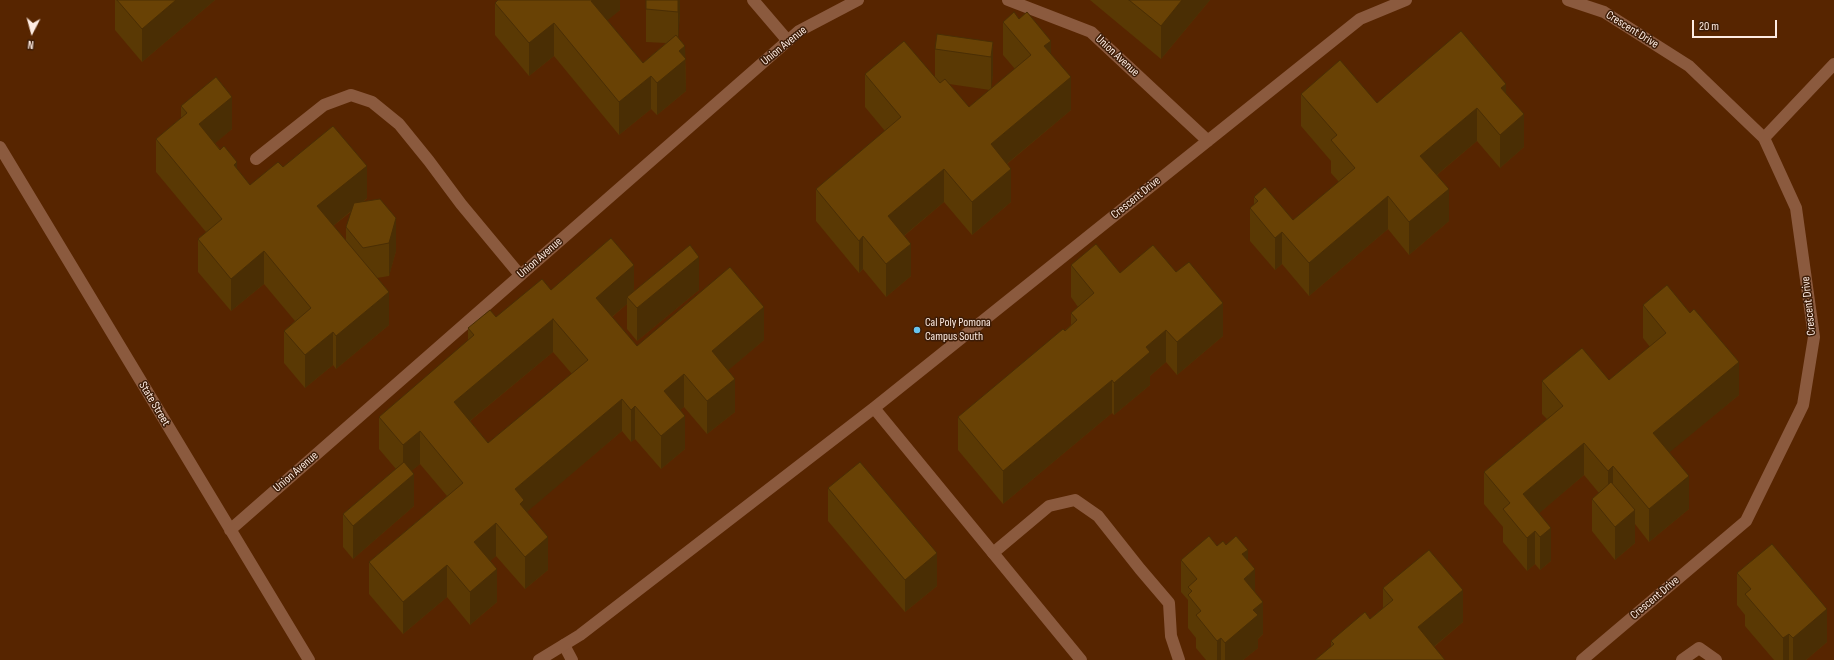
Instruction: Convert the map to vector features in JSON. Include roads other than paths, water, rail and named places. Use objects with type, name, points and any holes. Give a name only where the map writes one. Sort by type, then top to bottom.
[{"type":"street","points":[[753,0],[788,41]]},
{"type":"street","name":"Union Avenue","points":[[230,530],[799,31],[858,0]]},
{"type":"street","name":"Union Avenue","points":[[1008,0],[1091,32],[1208,141]]},
{"type":"street","name":"Crescent Drive","points":[[539,660],[580,636],[874,408],[1360,19],[1406,0]]},
{"type":"street","name":"Crescent Drive","points":[[1568,0],[1604,12],[1689,66],[1764,138],[1796,208],[1814,337],[1803,405],[1746,521],[1582,660]]},
{"type":"street","points":[[1764,138],[1834,64]]},
{"type":"street","points":[[256,159],[324,105],[351,95],[372,102],[400,124],[430,161],[461,204],[520,276]]},
{"type":"street","name":"State Street","points":[[0,147],[309,660]]},
{"type":"street","points":[[874,408],[1081,660]]},
{"type":"street","points":[[992,553],[1049,506],[1075,500],[1098,516],[1169,603],[1171,636],[1179,660]]},
{"type":"street","points":[[564,645],[572,660]]},
{"type":"street","points":[[1682,660],[1699,648],[1716,660]]},
{"type":"place","name":"Cal Poly Pomona Campus South","points":[[917,330]]}]
